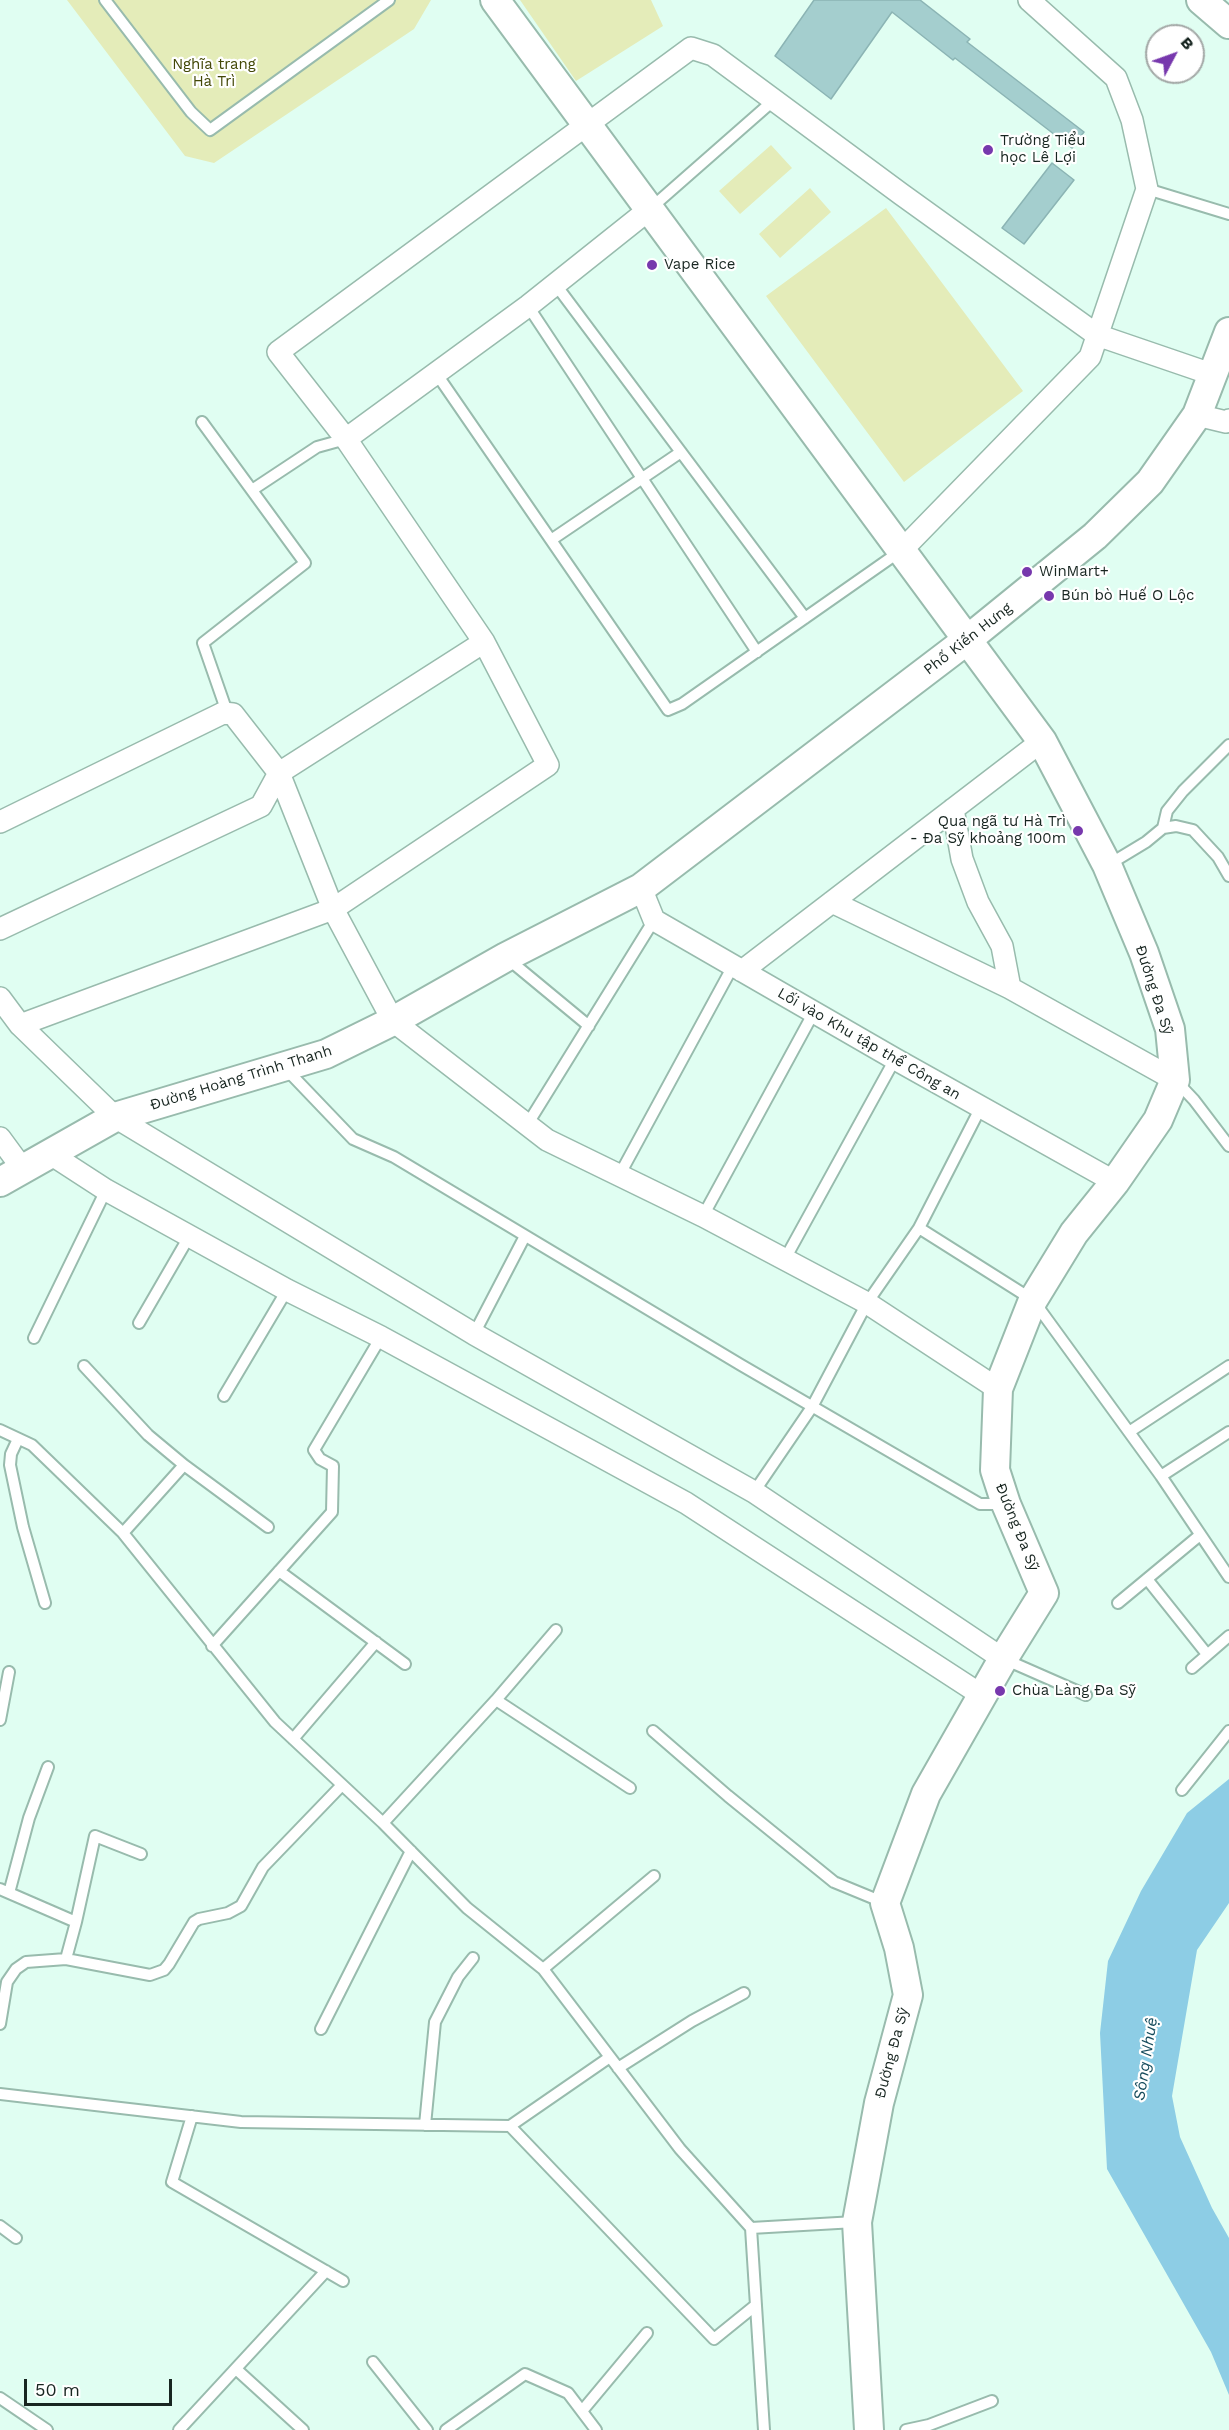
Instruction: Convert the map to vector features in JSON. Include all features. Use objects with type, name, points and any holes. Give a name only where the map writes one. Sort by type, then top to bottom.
[{"type":"street","name":"Đường Đa Sỹ","points":[[495,0],[651,208],[1042,741],[1107,865],[1144,953],[1170,1029],[1175,1080],[1158,1120],[1115,1182],[1074,1233],[1033,1300],[998,1389],[995,1470],[1006,1504],[1044,1593],[926,1794],[885,1903],[899,1948],[908,1995],[879,2103],[857,2222],[868,2430]]},
{"type":"street","points":[[902,550],[1090,357],[1147,189],[1132,120],[1116,78],[1029,0]]},
{"type":"street","points":[[1201,0],[1229,24]]},
{"type":"street","points":[[20,1025],[333,909],[548,765],[484,642],[346,439],[278,352],[691,48],[713,55],[905,189],[1097,335],[1214,375]]},
{"type":"street","points":[[346,439],[556,285],[651,208]]},
{"type":"street","name":"Phố Kiến Hưng","points":[[641,888],[967,640],[1095,536],[1150,482],[1197,415],[1229,332]]},
{"type":"street","points":[[1197,415],[1226,422],[1229,420]]},
{"type":"street","points":[[0,929],[261,806],[279,773],[484,642]]},
{"type":"street","points":[[0,822],[227,712],[233,714],[279,773],[333,909],[393,1021],[547,1140],[703,1216],[867,1304],[998,1389]]},
{"type":"street","points":[[737,968],[832,902],[1042,741]]},
{"type":"street","points":[[953,809],[962,858],[978,902],[1002,946],[1010,988]]},
{"type":"street","points":[[641,888],[654,920]]},
{"type":"street","name":"Đường Hoàng Trình Thanh","points":[[11,1175],[115,1117],[326,1054],[393,1021],[506,957],[641,888]]},
{"type":"street","points":[[832,902],[1010,988],[1175,1080]]},
{"type":"street","name":"Lối vào Khu tập thể Công an","points":[[654,920],[1115,1182]]},
{"type":"street","points":[[0,998],[20,1025],[115,1117],[474,1334],[754,1492],[1004,1659]]},
{"type":"street","points":[[0,1138],[11,1175]]},
{"type":"street","points":[[49,1153],[106,1190],[287,1290],[381,1337],[686,1503],[982,1696]]},
{"type":"lane","points":[[105,0],[191,112],[210,130],[389,0]]},
{"type":"lane","points":[[651,208],[774,99]]},
{"type":"lane","points":[[1147,189],[1229,214]]},
{"type":"lane","points":[[556,285],[805,618]]},
{"type":"lane","points":[[528,306],[644,478],[757,652]]},
{"type":"lane","points":[[436,373],[668,710],[682,704],[902,550]]},
{"type":"lane","points":[[202,422],[305,563],[203,643],[227,712]]},
{"type":"lane","points":[[252,490],[317,447],[346,439]]},
{"type":"lane","points":[[551,540],[681,452]]},
{"type":"lane","points":[[1163,828],[1167,811],[1183,791],[1229,745]]},
{"type":"lane","points":[[1107,865],[1146,842],[1163,828],[1176,826],[1193,830],[1218,857],[1229,876]]},
{"type":"lane","points":[[527,1125],[654,920]]},
{"type":"lane","points":[[506,957],[589,1026]]},
{"type":"lane","points":[[620,1174],[737,968]]},
{"type":"lane","points":[[703,1216],[814,1012]]},
{"type":"lane","points":[[785,1259],[895,1059]]},
{"type":"lane","points":[[284,1068],[353,1139],[394,1157],[812,1407],[980,1504],[1006,1504]]},
{"type":"lane","points":[[1175,1080],[1194,1100],[1229,1146]]},
{"type":"lane","points":[[754,1492],[812,1407],[867,1304],[919,1228],[981,1107]]},
{"type":"lane","points":[[34,1338],[106,1190]]},
{"type":"lane","points":[[919,1228],[1033,1300],[1161,1476],[1228,1573]]},
{"type":"lane","points":[[139,1323],[190,1235]]},
{"type":"lane","points":[[474,1334],[525,1236]]},
{"type":"lane","points":[[224,1396],[287,1290]]},
{"type":"lane","points":[[212,1646],[332,1512],[333,1466],[320,1459],[314,1450],[381,1337]]},
{"type":"lane","points":[[84,1366],[148,1435],[184,1465],[268,1527]]},
{"type":"lane","points":[[1129,1432],[1229,1366]]},
{"type":"lane","points":[[0,1430],[32,1445],[123,1533],[275,1722],[383,1823],[467,1908],[543,1969],[680,2149],[751,2228],[764,2430]]},
{"type":"lane","points":[[1161,1476],[1229,1432]]},
{"type":"lane","points":[[18,1439],[11,1454],[10,1466],[23,1527],[45,1604]]},
{"type":"lane","points":[[123,1533],[184,1465]]},
{"type":"lane","points":[[1118,1604],[1200,1535]]},
{"type":"lane","points":[[279,1571],[405,1664]]},
{"type":"lane","points":[[1147,1579],[1206,1653]]},
{"type":"lane","points":[[383,1823],[496,1700],[556,1630]]},
{"type":"lane","points":[[1192,1668],[1206,1653],[1229,1636]]},
{"type":"lane","points":[[293,1738],[376,1642]]},
{"type":"lane","points":[[1004,1659],[1086,1695]]},
{"type":"lane","points":[[0,1720],[9,1672]]},
{"type":"lane","points":[[496,1700],[630,1788]]},
{"type":"lane","points":[[653,1731],[728,1796],[834,1882],[885,1903]]},
{"type":"lane","points":[[1182,1790],[1229,1731]]},
{"type":"lane","points":[[48,1767],[4,1891],[76,1922]]},
{"type":"lane","points":[[0,2024],[7,1982],[16,1969],[26,1962],[66,1959],[150,1975],[164,1970],[194,1922],[203,1917],[228,1913],[241,1906],[262,1867],[342,1785]]},
{"type":"lane","points":[[66,1959],[95,1836],[141,1854]]},
{"type":"lane","points":[[321,2029],[411,1851]]},
{"type":"lane","points":[[543,1969],[654,1876]]},
{"type":"lane","points":[[425,2125],[435,2022],[458,1977],[473,1958]]},
{"type":"lane","points":[[618,2068],[692,2021],[744,1993]]},
{"type":"lane","points":[[0,2094],[241,2122],[510,2126],[610,2057]]},
{"type":"lane","points":[[192,2116],[172,2182],[344,2281]]},
{"type":"lane","points":[[510,2126],[714,2339],[756,2305]]},
{"type":"lane","points":[[751,2228],[857,2222]]},
{"type":"lane","points":[[0,2226],[16,2238]]},
{"type":"lane","points":[[178,2430],[326,2271]]},
{"type":"lane","points":[[582,2411],[647,2333]]},
{"type":"lane","points":[[373,2362],[427,2430]]},
{"type":"lane","points":[[236,2369],[303,2430]]},
{"type":"lane","points":[[446,2430],[525,2374],[568,2393],[596,2430]]},
{"type":"lane","points":[[0,2398],[46,2430]]},
{"type":"lane","points":[[906,2430],[929,2425],[992,2401]]},
{"type":"green space","name":"Nghĩa trang Hà Trì","points":[[67,0],[431,0],[414,29],[214,163],[185,156]]},
{"type":"green space","points":[[520,0],[651,0],[663,26],[576,81]]},
{"type":"green space","points":[[771,145],[792,168],[740,214],[719,191]]},
{"type":"green space","points":[[810,188],[831,212],[780,258],[759,234]]},
{"type":"green space","points":[[886,208],[1023,391],[904,482],[766,296]]},
{"type":"water","name":"Sông Nhuệ","points":[[1229,1779],[1229,1903],[1197,1950],[1172,2096],[1180,2137],[1212,2208],[1229,2238],[1229,2395],[1211,2352],[1107,2169],[1100,2033],[1108,1961],[1141,1891],[1187,1813]]},
{"type":"building","points":[[814,0],[920,0],[970,39],[967,42],[1084,132],[1072,148],[892,12],[831,99],[775,56]]},
{"type":"building","points":[[1052,163],[1074,180],[1024,244],[1002,228]]},
{"type":"place","name":"Trường Tiểu học Lê Lợi","points":[[988,150]]},
{"type":"place","name":"Vape Rice","points":[[652,265]]},
{"type":"place","name":"WinMart+","points":[[1027,572]]},
{"type":"place","name":"Bún bò Huế O Lộc","points":[[1049,596]]},
{"type":"place","name":"Qua ngã tư Hà Trì - Đa Sỹ khoảng 100m","points":[[1078,831]]},
{"type":"place","name":"Chùa Làng Đa Sỹ","points":[[1000,1691]]}]
